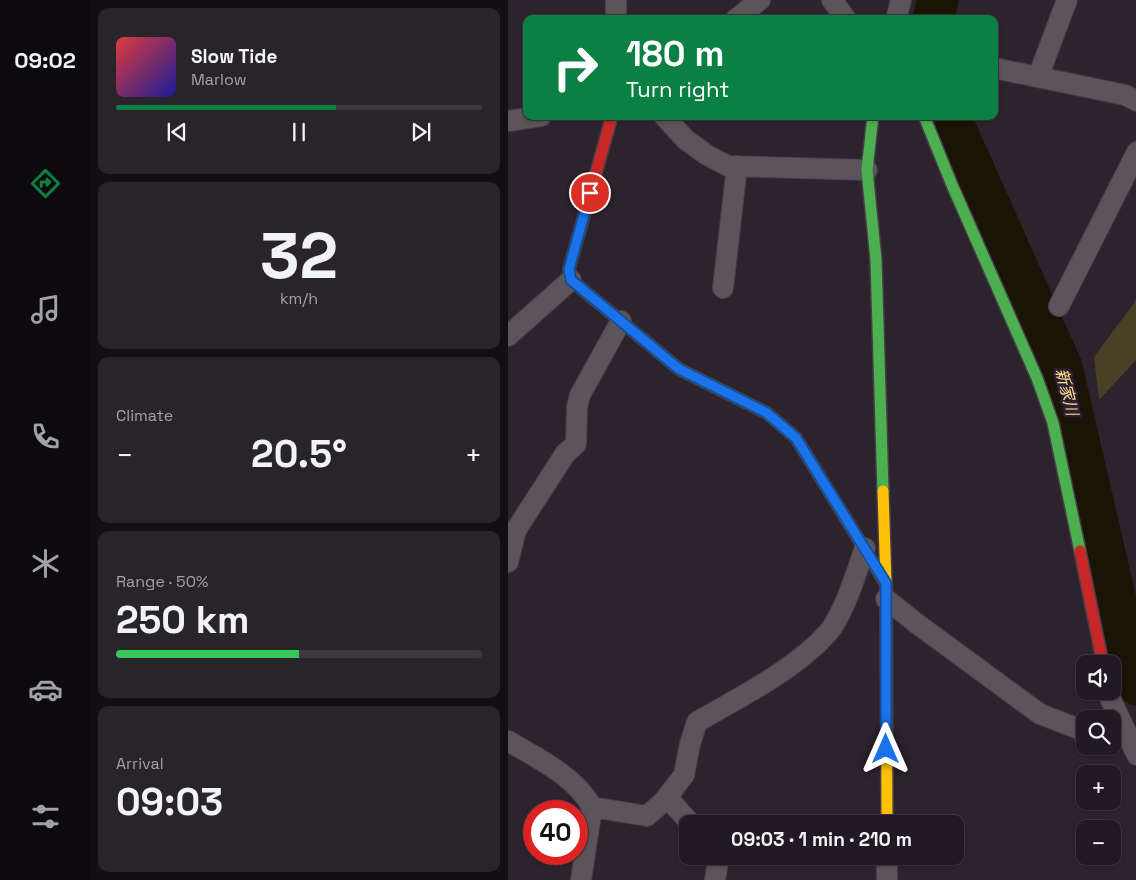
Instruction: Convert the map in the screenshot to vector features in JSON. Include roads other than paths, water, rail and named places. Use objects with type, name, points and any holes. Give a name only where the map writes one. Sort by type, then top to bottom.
[{"type":"street","points":[[616,0],[616,15]]},
{"type":"street","points":[[741,15],[760,0]]},
{"type":"street","points":[[832,0],[843,15]]},
{"type":"street","points":[[897,15],[901,0]]},
{"type":"street","points":[[1038,77],[1066,0]]},
{"type":"street","points":[[998,69],[1124,96],[1136,101]]},
{"type":"street","points":[[508,121],[523,119]]},
{"type":"street","points":[[611,120],[569,269],[571,280],[679,369],[767,413],[796,438],[864,548],[886,591],[916,623],[1040,714],[1076,728]]},
{"type":"street","points":[[668,120],[686,140],[707,155],[728,166],[867,170]]},
{"type":"street","points":[[873,120],[867,170],[876,260],[886,591],[887,815]]},
{"type":"street","points":[[926,120],[952,185],[1037,378],[1053,423],[1101,655]]},
{"type":"street","points":[[1059,306],[1136,152]]},
{"type":"street","points":[[723,288],[737,166]]},
{"type":"street","points":[[508,336],[571,280]]},
{"type":"street","points":[[508,562],[516,530],[565,454],[576,444],[577,407],[580,395],[621,321]]},
{"type":"street","points":[[592,807],[647,816],[663,802],[684,775],[690,744],[697,722],[766,681],[805,655],[830,631],[852,585],[864,548]]},
{"type":"street","points":[[1111,700],[1129,744]]},
{"type":"street","points":[[508,741],[560,772],[586,797],[592,807],[581,880]]},
{"type":"street","points":[[667,797],[683,815]]},
{"type":"street","points":[[715,880],[718,865]]},
{"type":"street","points":[[887,865],[887,880]]},
{"type":"waterway","name":"新家川","points":[[934,15],[938,0]]},
{"type":"waterway","name":"新家川","points":[[952,120],[1062,367],[1137,685]]}]
